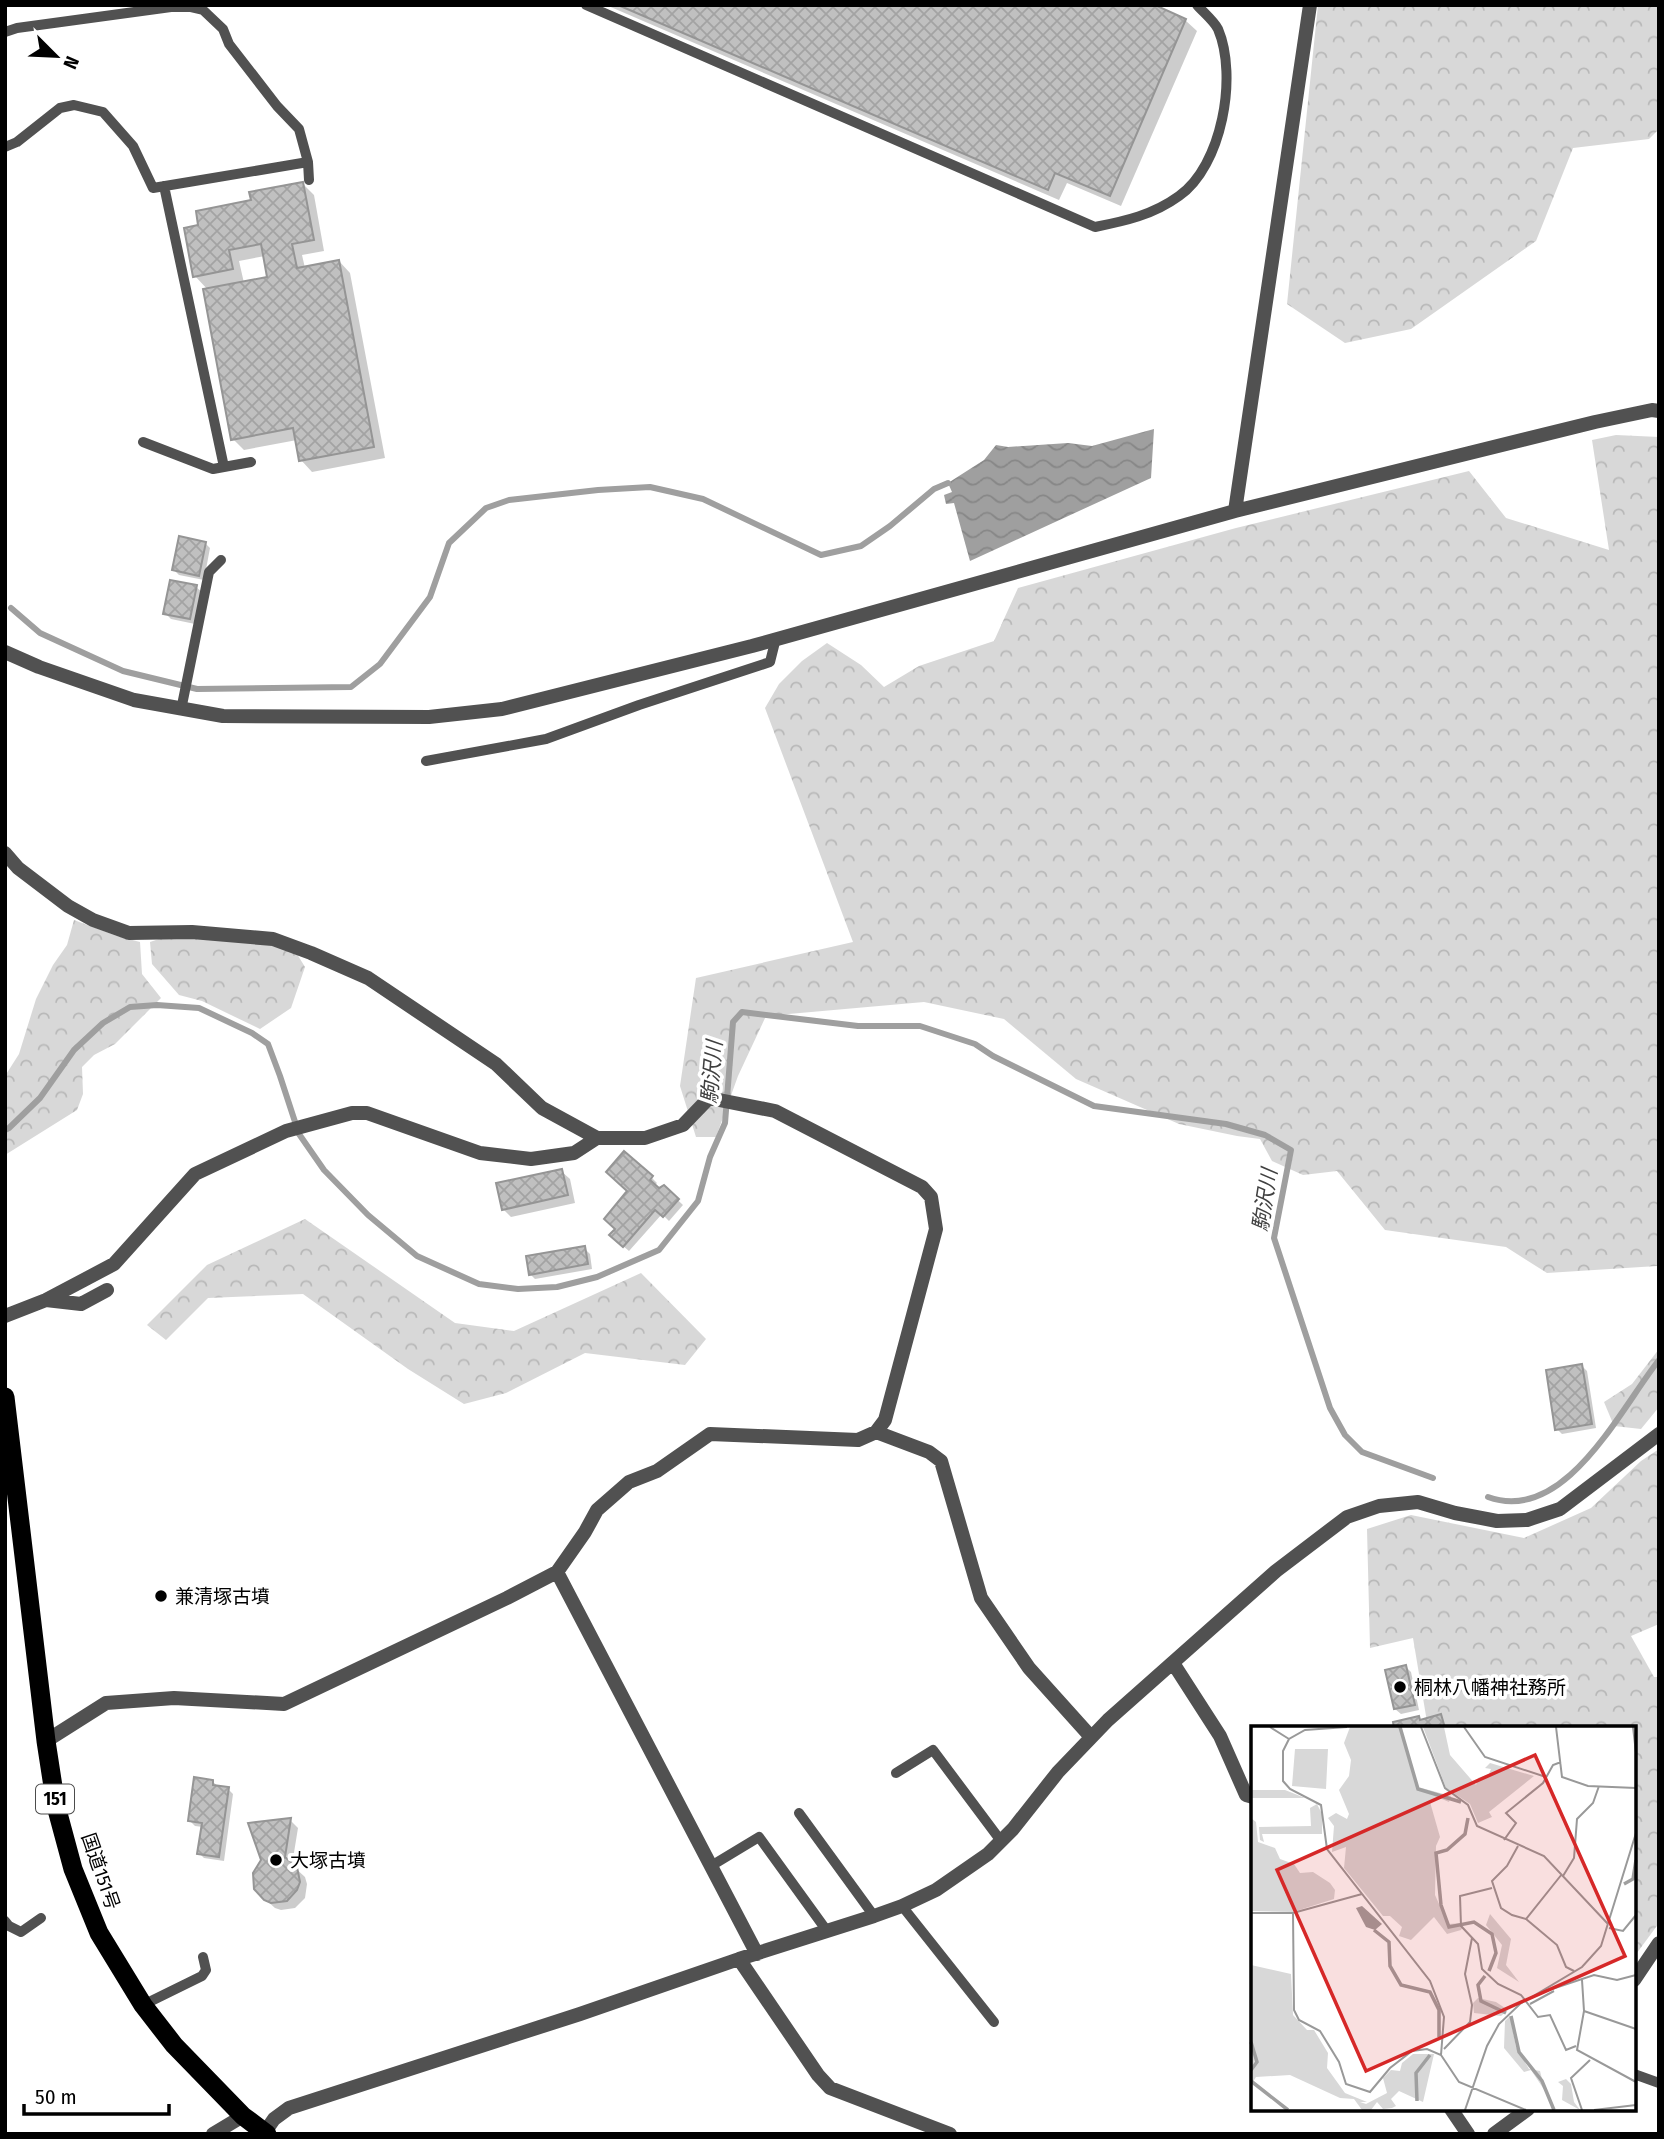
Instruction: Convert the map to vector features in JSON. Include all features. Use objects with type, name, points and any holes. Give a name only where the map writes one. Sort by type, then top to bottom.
[{"type":"highway","name":"国道151号","points":[[6,1408],[46,1741],[56,1806],[73,1869],[99,1933],[144,2005],[174,2045],[243,2116],[266,2133]]},
{"type":"street","points":[[1235,512],[1310,5]]},
{"type":"street","points":[[5,652],[134,701],[182,705],[223,716],[429,717],[502,709],[752,646],[1235,512],[1595,422],[1652,410],[1659,411]]},
{"type":"street","points":[[5,853],[18,868],[68,906],[93,920],[129,933],[192,932],[273,939],[368,978],[496,1064],[542,1108],[597,1138],[645,1139],[683,1125],[709,1098],[775,1111],[922,1187],[931,1197],[936,1228],[885,1420],[876,1432],[858,1440],[710,1433],[657,1471],[629,1482],[597,1510],[557,1572],[284,1704],[174,1698],[106,1703],[46,1741]]},
{"type":"street","points":[[5,1316],[46,1300],[114,1264],[195,1174],[286,1131],[305,1125],[352,1113],[367,1113],[480,1153],[531,1159],[574,1153],[597,1138]]},
{"type":"street","points":[[46,1300],[81,1304],[107,1290]]},
{"type":"street","points":[[876,1432],[929,1452],[941,1461],[981,1598],[1029,1668],[1091,1737]]},
{"type":"street","points":[[266,2133],[274,2119],[289,2108],[567,2019],[738,1959],[874,1916],[936,1890],[978,1861],[1001,1841],[1091,1737],[1276,1571],[1347,1517],[1379,1506],[1418,1502],[1497,1521],[1527,1520],[1560,1509],[1659,1434]]},
{"type":"street","points":[[557,1572],[757,1954]]},
{"type":"street","points":[[1173,1663],[1220,1736],[1246,1795],[1251,1796]]},
{"type":"street","points":[[1636,1977],[1659,1942]]},
{"type":"street","points":[[738,1959],[818,2075],[830,2088],[950,2134]]},
{"type":"street","points":[[1452,2111],[1468,2134]]},
{"type":"street","points":[[1494,2134],[1525,2111]]},
{"type":"street","points":[[213,2134],[243,2116]]},
{"type":"lane","points":[[586,5],[1095,228],[1141,217],[1181,195],[1205,168],[1223,119],[1228,69],[1217,27],[1197,5]]},
{"type":"lane","points":[[5,32],[145,10],[190,7],[202,10],[223,29],[229,44],[277,106],[299,128],[308,162],[309,180]]},
{"type":"lane","points":[[5,148],[17,142],[60,108],[74,105],[103,112],[133,146],[153,188],[308,162]]},
{"type":"lane","points":[[164,186],[224,467]]},
{"type":"lane","points":[[143,442],[213,469],[251,461]]},
{"type":"lane","points":[[182,705],[209,572],[221,560]]},
{"type":"lane","points":[[426,761],[546,738],[770,662],[776,638]]},
{"type":"lane","points":[[896,1773],[933,1749],[1001,1841]]},
{"type":"lane","points":[[799,1813],[874,1916]]},
{"type":"lane","points":[[711,1866],[760,1838],[827,1931]]},
{"type":"lane","points":[[902,1906],[995,2022]]},
{"type":"lane","points":[[5,1922],[20,1932],[41,1917]]},
{"type":"lane","points":[[144,2005],[202,1976],[206,1970],[203,1957]]},
{"type":"lane","points":[[1636,2075],[1659,2083]]},
{"type":"green space","points":[[1318,5],[1659,5],[1659,129],[1649,139],[1573,148],[1536,241],[1411,329],[1345,343],[1287,304]]},
{"type":"green space","points":[[1616,435],[1659,437],[1659,1268],[1547,1273],[1506,1247],[1385,1230],[1337,1171],[1303,1175],[1272,1161],[1260,1139],[1179,1124],[1076,1079],[1004,1019],[924,1002],[766,1016],[738,1076],[716,1137],[696,1137],[680,1086],[696,978],[853,942],[765,708],[779,684],[802,661],[827,643],[861,665],[884,687],[919,666],[994,641],[1018,588],[1236,528],[1469,471],[1506,518],[1609,550],[1592,440]]},
{"type":"green space","points":[[74,920],[140,942],[142,974],[161,998],[115,1044],[94,1055],[82,1067],[83,1094],[77,1110],[5,1155],[5,1076],[19,1054],[36,999],[53,965],[67,945]]},
{"type":"green space","points":[[168,936],[279,945],[297,954],[305,967],[291,1008],[260,1029],[202,1001],[179,995],[152,964],[150,942]]},
{"type":"green space","points":[[305,1219],[455,1323],[514,1331],[641,1273],[706,1339],[685,1365],[585,1353],[506,1393],[464,1404],[408,1369],[303,1294],[208,1298],[166,1340],[147,1325],[207,1265]]},
{"type":"green space","points":[[1659,1349],[1659,1407],[1641,1429],[1614,1426],[1604,1402],[1632,1384]]},
{"type":"green space","points":[[1659,1449],[1659,1624],[1631,1636],[1654,1677],[1659,1677],[1659,1923],[1636,1954],[1636,1726],[1428,1726],[1413,1638],[1370,1648],[1367,1529],[1411,1515],[1524,1538],[1591,1508],[1641,1461]]},
{"type":"water","points":[[1154,429],[1151,478],[970,561],[954,503],[946,504],[944,495],[952,492],[948,483],[984,460],[996,445],[1008,447],[1068,443],[1092,446]]},
{"type":"building","points":[[618,5],[1155,5],[1186,19],[1110,196],[1055,173],[1048,190]]},
{"type":"building","points":[[303,182],[314,240],[292,244],[297,268],[339,260],[374,447],[299,461],[293,428],[231,440],[203,289],[267,277],[261,244],[229,250],[233,269],[193,277],[184,228],[198,225],[196,211],[251,200],[249,192]]},
{"type":"building","points":[[179,536],[206,542],[199,576],[172,570]]},
{"type":"building","points":[[170,580],[197,585],[190,619],[163,614]]},
{"type":"building","points":[[624,1151],[653,1176],[650,1180],[659,1188],[664,1185],[679,1199],[663,1217],[655,1210],[623,1247],[609,1235],[615,1229],[604,1219],[627,1191],[606,1172]]},
{"type":"building","points":[[562,1169],[568,1195],[502,1210],[496,1183]]},
{"type":"building","points":[[585,1246],[588,1264],[529,1275],[526,1256]]},
{"type":"building","points":[[1582,1364],[1592,1424],[1555,1430],[1546,1370]]},
{"type":"building","name":"桐林八幡神社務所","points":[[1406,1665],[1415,1705],[1394,1709],[1385,1670]]},
{"type":"building","points":[[1441,1714],[1444,1726],[1394,1726],[1393,1722],[1419,1716],[1420,1720]]},
{"type":"building","points":[[194,1777],[213,1780],[213,1785],[229,1787],[219,1857],[197,1854],[202,1823],[188,1821]]},
{"type":"building","name":"大塚古墳","points":[[291,1818],[285,1857],[297,1867],[300,1882],[287,1901],[271,1903],[264,1900],[254,1889],[253,1873],[261,1860],[248,1823]]},
{"type":"waterway","points":[[11,608],[40,633],[123,671],[197,689],[351,687],[380,664],[430,597],[449,543],[486,508],[509,500],[650,487],[703,499],[821,555],[861,546],[934,489],[948,483]]},
{"type":"waterway","name":"駒沢川","points":[[5,1130],[40,1098],[74,1050],[103,1023],[130,1007],[157,1005],[199,1008],[252,1033],[268,1044],[299,1134],[324,1170],[368,1215],[417,1256],[479,1284],[518,1289],[557,1287],[597,1277],[659,1250],[698,1201],[710,1157],[725,1123],[733,1022],[742,1012],[858,1026],[920,1026],[975,1044],[993,1056],[1094,1106],[1226,1124],[1265,1135],[1291,1150],[1274,1238],[1330,1408],[1345,1435],[1362,1452],[1433,1478]]},
{"type":"waterway","name":"駒沢川","points":[[1488,1497],[1516,1501],[1542,1494],[1566,1479],[1608,1432],[1659,1360]]},
{"type":"place","name":"兼清塚古墳","points":[[161,1596]]},
{"type":"place","name":"桐林八幡神社務所","points":[[1400,1687]]},
{"type":"place","name":"大塚古墳","points":[[276,1860]]}]
